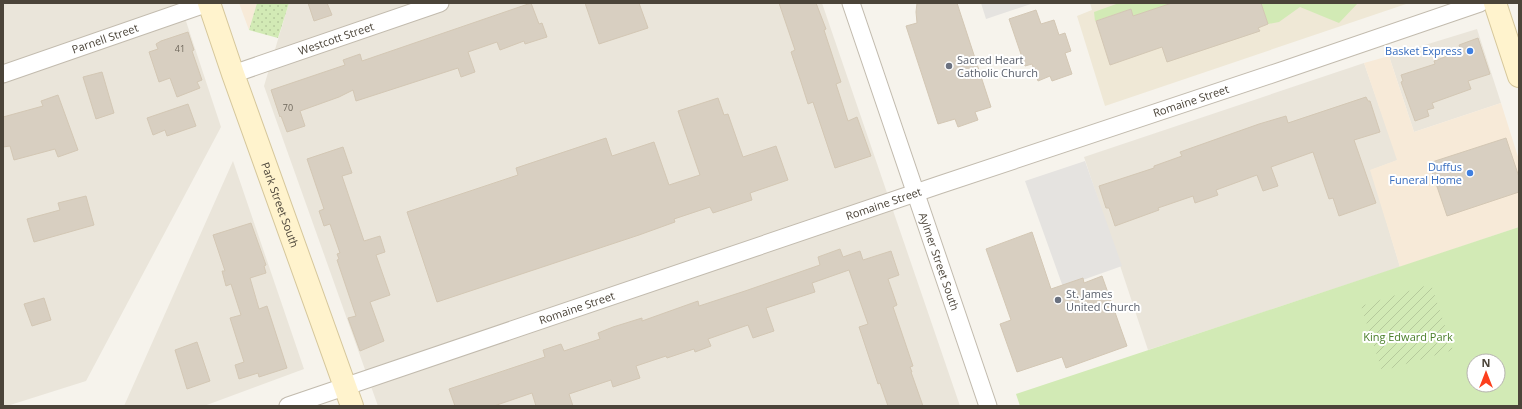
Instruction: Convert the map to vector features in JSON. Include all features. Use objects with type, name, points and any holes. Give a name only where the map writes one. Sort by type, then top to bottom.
[{"type":"main road","name":"Park Street South","points":[[209,3],[233,74],[349,396]]},
{"type":"main road","points":[[1495,3],[1519,76]]},
{"type":"street","name":"Parnell Street","points":[[3,74],[209,3]]},
{"type":"street","name":"Westcott Street","points":[[233,74],[440,3]]},
{"type":"street","name":"Aylmer Street South","points":[[851,3],[988,406]]},
{"type":"street","name":"Romaine Street","points":[[288,406],[349,396],[364,381],[1480,3]]},
{"type":"shaded area","points":[[3,3],[180,3],[221,127],[86,381],[7,406],[3,406]]},
{"type":"shaded area","points":[[239,3],[257,3],[249,30]]},
{"type":"shaded area","points":[[289,3],[822,3],[960,406],[378,406],[264,86]]},
{"type":"shaded area","points":[[981,3],[1034,3],[986,19]]},
{"type":"shaded area","points":[[1090,3],[1409,3],[1105,106],[1077,16],[1092,10]]},
{"type":"shaded area","points":[[1477,29],[1501,103],[1414,132],[1389,56]]},
{"type":"shaded area","points":[[1389,56],[1414,132],[1501,103],[1519,160],[1519,227],[1400,267],[1370,170],[1397,160],[1364,63]]},
{"type":"shaded area","points":[[1364,63],[1398,160],[1371,170],[1400,267],[1148,350],[1084,157]]},
{"type":"shaded area","points":[[233,161],[304,369],[204,406],[124,406]]},
{"type":"shaded area","points":[[1085,161],[1122,266],[1063,287],[1025,181]]},
{"type":"green space","points":[[257,3],[289,3],[278,38],[249,30]]},
{"type":"green space","points":[[1119,3],[1172,3],[1133,16],[1131,9],[1095,21],[1094,12]]},
{"type":"green space","points":[[1261,3],[1358,3],[1339,23],[1300,7],[1279,22],[1268,24]]},
{"type":"green space","name":"King Edward Park","points":[[1519,227],[1519,406],[1020,406],[1016,394]]},
{"type":"green space","points":[[1431,284],[1453,350],[1382,371],[1361,306]]},
{"type":"building","points":[[308,3],[327,3],[332,15],[314,21]]},
{"type":"building","points":[[531,3],[539,24],[542,23],[547,37],[525,44],[524,41],[500,50],[497,42],[468,52],[475,72],[461,77],[458,68],[356,101],[353,90],[339,97],[300,111],[305,126],[287,132],[281,116],[280,117],[271,90],[345,65],[343,60],[360,54],[362,61]]},
{"type":"building","points":[[585,3],[639,3],[648,28],[599,44]]},
{"type":"building","points":[[779,3],[816,3],[826,29],[824,30],[841,82],[836,84],[848,121],[857,117],[871,156],[835,168],[813,102],[808,104],[791,52],[795,50]]},
{"type":"building","name":"Sacred Heart Catholic Church","points":[[917,3],[957,3],[991,107],[975,112],[978,120],[958,127],[955,119],[938,124],[906,26],[917,23]]},
{"type":"building","points":[[1172,3],[1261,3],[1268,24],[1258,28],[1260,31],[1167,62],[1162,47],[1110,65],[1096,21],[1131,9],[1133,16]]},
{"type":"building","points":[[1036,10],[1041,24],[1054,20],[1059,35],[1065,33],[1071,51],[1065,53],[1072,74],[1052,81],[1050,76],[1038,81],[1032,64],[1025,66],[1009,19]]},
{"type":"building","points":[[188,32],[194,50],[192,51],[202,80],[197,82],[200,88],[177,97],[170,78],[159,82],[149,52],[158,49],[156,44],[161,41]]},
{"type":"building","points":[[1478,38],[1490,74],[1468,81],[1471,89],[1432,103],[1434,108],[1427,110],[1429,116],[1415,121],[1401,82],[1403,81],[1401,75],[1435,64],[1434,61],[1461,51],[1459,45]]},
{"type":"building","points":[[102,72],[114,113],[96,119],[83,77]]},
{"type":"building","points":[[58,95],[78,150],[58,157],[55,149],[14,160],[10,146],[3,147],[3,117],[43,106],[41,101]]},
{"type":"building","points":[[1366,97],[1368,101],[1370,101],[1380,132],[1354,140],[1376,203],[1339,216],[1333,198],[1329,199],[1313,152],[1271,167],[1278,186],[1263,191],[1257,175],[1216,190],[1218,195],[1195,203],[1193,196],[1158,208],[1159,210],[1115,226],[1109,208],[1106,208],[1099,186],[1154,168],[1154,166],[1182,156],[1180,152],[1259,124],[1286,116],[1288,123]]},
{"type":"building","points":[[718,98],[724,115],[728,114],[743,157],[776,146],[788,180],[750,193],[752,200],[713,213],[710,207],[674,219],[675,222],[639,235],[437,302],[407,212],[518,175],[516,168],[606,138],[612,156],[654,142],[669,185],[700,175],[678,111]]},
{"type":"building","points":[[188,104],[196,126],[167,136],[165,130],[153,135],[147,118]]},
{"type":"building","points":[[1506,138],[1519,177],[1519,192],[1447,216],[1429,163]]},
{"type":"building","points":[[343,147],[352,173],[342,176],[364,241],[380,236],[385,252],[376,255],[390,295],[370,302],[384,341],[360,351],[348,318],[356,316],[337,260],[339,259],[337,254],[340,253],[330,224],[324,226],[319,211],[324,209],[307,159]]},
{"type":"building","points":[[86,196],[94,225],[34,242],[27,219],[60,210],[58,203]]},
{"type":"building","points":[[251,223],[266,265],[264,266],[266,273],[250,278],[259,309],[267,306],[287,368],[259,377],[258,373],[239,379],[235,365],[244,362],[230,318],[241,315],[231,284],[226,286],[222,271],[225,271],[213,235]]},
{"type":"building","name":"St. James United Church","points":[[1032,232],[1051,289],[1083,278],[1084,283],[1102,276],[1127,346],[1066,368],[1062,357],[1017,372],[1000,324],[1011,320],[986,249]]},
{"type":"building","points":[[840,249],[843,257],[860,251],[863,260],[891,251],[899,275],[888,279],[897,305],[893,307],[913,366],[910,367],[911,372],[923,406],[888,406],[880,383],[878,384],[859,327],[868,324],[849,270],[812,283],[815,292],[766,308],[774,331],[753,338],[748,325],[708,339],[711,346],[695,352],[694,349],[667,358],[666,356],[636,366],[640,378],[613,387],[611,380],[569,394],[573,406],[536,406],[532,393],[494,406],[455,406],[449,389],[545,357],[543,350],[561,344],[564,351],[600,339],[598,333],[613,327],[642,318],[642,321],[698,301],[699,306],[745,291],[820,265],[818,257]]},
{"type":"building","points":[[44,298],[51,320],[32,326],[24,304]]},
{"type":"building","points":[[197,342],[210,381],[187,389],[175,350]]},
{"type":"place","name":"Basket Express","points":[[1470,51]]},
{"type":"place","name":"Sacred Heart Catholic Church","points":[[949,66]]},
{"type":"place","name":"Duffus Funeral Home","points":[[1470,173]]},
{"type":"place","name":"St. James United Church","points":[[1058,300]]}]
